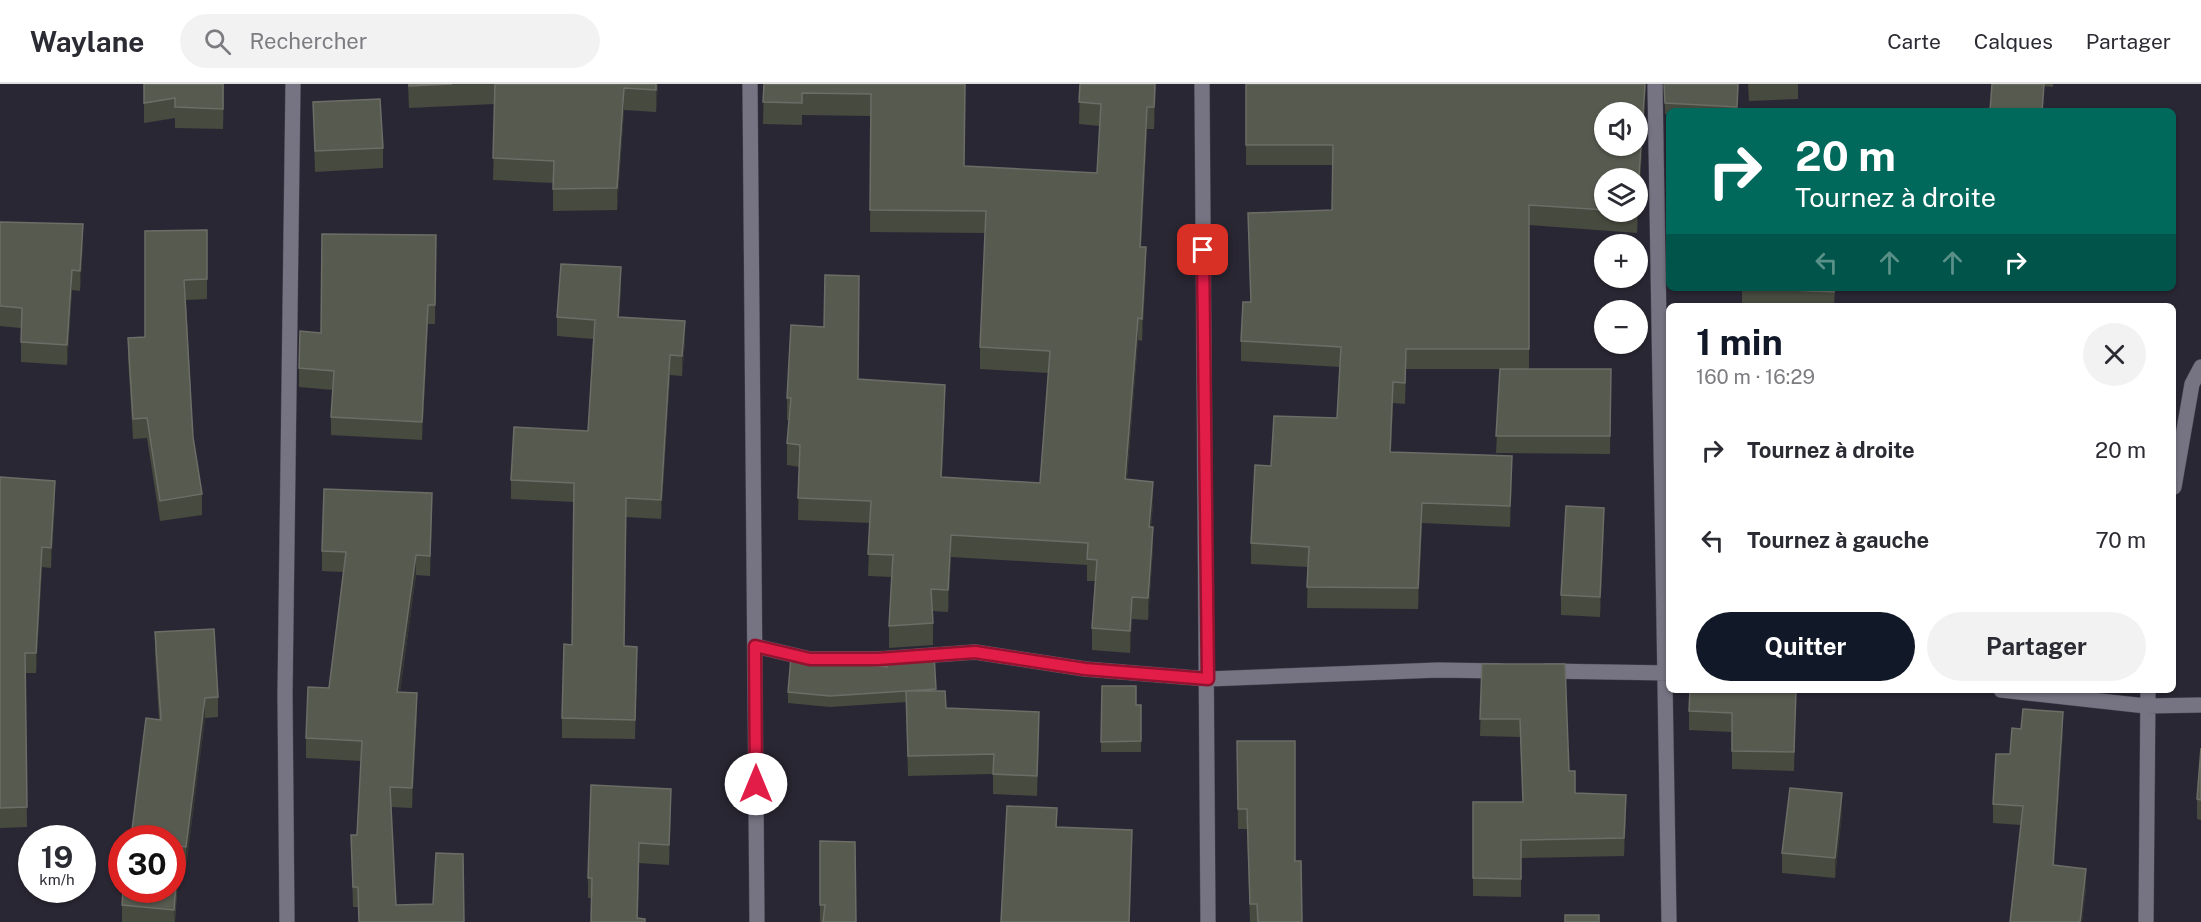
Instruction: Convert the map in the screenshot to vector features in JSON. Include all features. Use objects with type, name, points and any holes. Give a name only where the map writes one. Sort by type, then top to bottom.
[{"type":"street","points":[[287,922],[285,694],[293,84]]},
{"type":"street","points":[[750,84],[757,922]]},
{"type":"street","points":[[1202,84],[1208,922]]},
{"type":"street","points":[[1655,84],[1666,624]]},
{"type":"street","points":[[2176,476],[2192,384],[2201,367]]},
{"type":"street","points":[[755,646],[810,659],[878,659],[975,652],[1085,669],[1208,679],[1438,670],[1666,673]]},
{"type":"street","points":[[1667,693],[1669,922]]},
{"type":"street","points":[[2028,693],[2146,706],[2201,705]]},
{"type":"street","points":[[2146,922],[2148,693]]},
{"type":"building","points":[[144,84],[223,84],[223,109],[175,107],[175,98],[144,103]]},
{"type":"building","points":[[409,84],[452,84],[409,86]]},
{"type":"building","points":[[495,84],[656,84],[656,90],[624,88],[617,188],[553,189],[554,161],[493,158]]},
{"type":"building","points":[[764,84],[965,84],[964,166],[1097,173],[1101,104],[1079,102],[1080,84],[1155,84],[1154,107],[1147,107],[1140,247],[1146,247],[1142,319],[1138,318],[1125,479],[1153,482],[1149,527],[1153,527],[1148,598],[1132,597],[1130,631],[1092,628],[1097,560],[1087,559],[1088,543],[951,535],[948,590],[931,589],[933,623],[889,626],[893,555],[868,554],[871,501],[798,498],[800,445],[787,443],[791,398],[787,398],[791,325],[824,327],[825,275],[859,276],[858,379],[945,385],[941,477],[1040,483],[1050,351],[980,347],[986,211],[870,210],[871,94],[802,93],[802,103],[763,102]]},
{"type":"building","points":[[1246,84],[1645,84],[1644,102],[1594,102],[1594,156],[1640,156],[1640,168],[1594,168],[1594,209],[1529,205],[1529,349],[1406,349],[1405,383],[1393,382],[1390,452],[1512,456],[1510,506],[1422,503],[1418,588],[1307,587],[1309,547],[1251,543],[1255,465],[1271,466],[1274,416],[1337,418],[1341,347],[1241,341],[1243,302],[1251,302],[1248,213],[1332,210],[1333,145],[1246,145]]},
{"type":"building","points":[[1664,84],[1738,84],[1737,107],[1665,103]]},
{"type":"building","points":[[1992,84],[2044,84],[2042,108],[1990,108]]},
{"type":"building","points":[[380,99],[383,148],[315,151],[313,102]]},
{"type":"building","points":[[0,222],[83,224],[80,271],[72,270],[67,345],[21,342],[22,308],[0,306]]},
{"type":"building","points":[[207,230],[207,279],[184,280],[193,437],[202,494],[160,501],[147,418],[133,419],[128,338],[145,337],[145,231]]},
{"type":"building","points":[[322,234],[436,235],[435,305],[428,305],[422,422],[331,417],[334,371],[299,368],[300,331],[321,333]]},
{"type":"building","points":[[561,264],[621,267],[618,317],[685,321],[682,356],[670,355],[661,500],[626,498],[624,646],[637,647],[635,720],[562,718],[564,644],[572,645],[574,483],[511,480],[514,427],[588,431],[595,320],[557,317]]},
{"type":"building","points":[[1500,369],[1611,369],[1610,436],[1496,436]]},
{"type":"building","points":[[0,477],[55,481],[51,548],[42,547],[36,653],[25,653],[27,807],[0,808]]},
{"type":"building","points":[[324,489],[432,493],[430,556],[416,555],[397,692],[417,693],[412,788],[390,787],[396,905],[433,904],[436,853],[463,854],[464,922],[359,922],[358,887],[353,887],[351,835],[357,835],[362,741],[306,738],[308,687],[329,688],[346,552],[322,551]]},
{"type":"building","points":[[1566,506],[1604,508],[1600,597],[1561,595]]},
{"type":"building","points":[[214,629],[218,697],[205,698],[186,847],[186,825],[133,825],[146,718],[161,720],[155,632]]},
{"type":"building","points":[[934,654],[936,689],[830,696],[788,692],[791,657],[887,667],[888,657]]},
{"type":"building","points":[[1482,664],[1565,664],[1569,771],[1575,771],[1575,793],[1626,795],[1624,838],[1521,840],[1521,879],[1473,878],[1473,802],[1523,802],[1520,719],[1480,719]]},
{"type":"building","points":[[1102,686],[1136,686],[1136,705],[1141,705],[1141,741],[1101,742]]},
{"type":"building","points":[[906,691],[945,691],[946,708],[1039,712],[1037,776],[993,774],[994,754],[908,756]]},
{"type":"building","points":[[1690,693],[1796,693],[1794,752],[1732,751],[1732,713],[1689,711]]},
{"type":"building","points":[[2023,709],[2063,712],[2053,865],[2086,869],[2080,922],[2010,922],[2023,806],[1993,804],[1996,754],[2010,754],[2012,728],[2021,729]]},
{"type":"building","points":[[1237,741],[1295,741],[1295,861],[1301,861],[1302,922],[1258,922],[1257,904],[1250,904],[1247,809],[1238,809]]},
{"type":"building","points":[[2201,748],[2201,800],[2197,799]]},
{"type":"building","points":[[591,785],[671,789],[669,845],[639,843],[637,918],[645,919],[645,922],[591,922],[592,878],[588,878]]},
{"type":"building","points":[[1790,788],[1842,793],[1835,858],[1782,853]]},
{"type":"building","points":[[1007,806],[1057,808],[1056,827],[1132,830],[1129,922],[1001,922]]},
{"type":"building","points":[[820,841],[855,842],[856,922],[823,922],[825,905],[820,905]]},
{"type":"building","points":[[122,903],[175,903],[174,910],[122,905]]},
{"type":"building","points":[[1565,915],[1599,915],[1599,922],[1565,922]]},
{"type":"route","points":[[756,784],[755,646],[810,659],[926,657],[975,652],[1085,669],[1208,679],[1203,250]]}]
